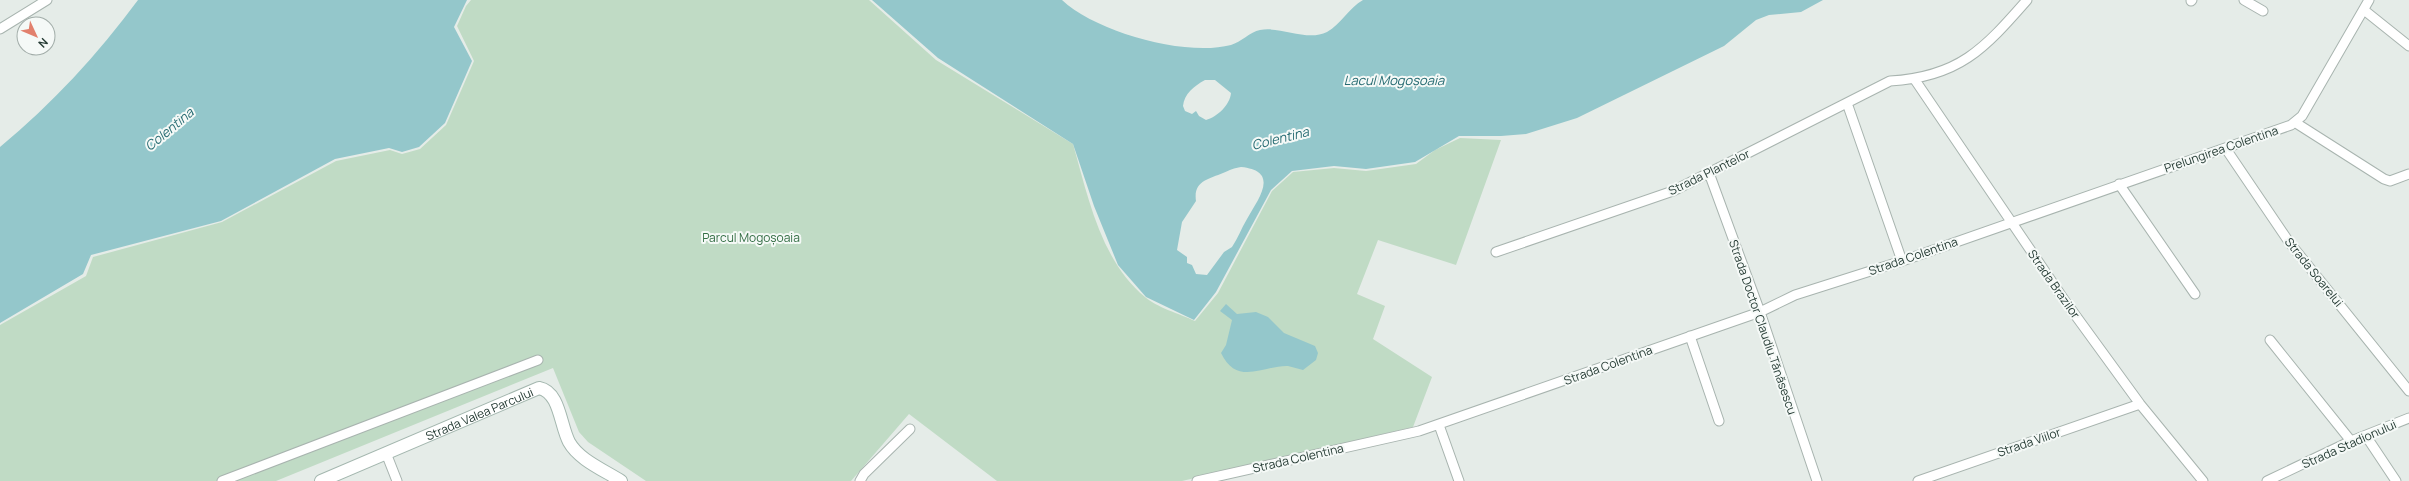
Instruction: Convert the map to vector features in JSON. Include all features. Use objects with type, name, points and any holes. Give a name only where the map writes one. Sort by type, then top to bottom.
[{"type":"street","points":[[0,29],[47,0]]},
{"type":"street","name":"Strada Plantelor","points":[[1496,252],[1673,191],[1847,102],[1890,82],[1915,80],[1936,75],[1978,52],[1994,38],[2026,0]]},
{"type":"street","points":[[2244,0],[2263,11]]},
{"type":"street","points":[[2370,0],[2302,116],[2296,123],[2384,179],[2390,181],[2409,174]]},
{"type":"street","points":[[2364,10],[2409,46]]},
{"type":"street","name":"Strada Brazilor","points":[[1915,80],[2011,223],[2140,404],[2203,481]]},
{"type":"street","points":[[1847,102],[1902,261]]},
{"type":"street","name":"Prelungirea Colentina","points":[[2011,223],[2119,184],[2226,149],[2296,123]]},
{"type":"street","name":"Strada Soarelui","points":[[2226,149],[2289,242],[2409,391]]},
{"type":"street","name":"Strada Doctor Claudiu Tănăsescu","points":[[1709,173],[1760,312],[1817,481]]},
{"type":"street","points":[[2119,184],[2195,294]]},
{"type":"street","name":"Strada Colentina","points":[[1197,481],[1419,431],[1439,425],[1760,312],[1795,295],[1902,261],[2011,223]]},
{"type":"street","points":[[1690,336],[1719,421]]},
{"type":"street","points":[[2270,340],[2351,442]]},
{"type":"street","points":[[222,481],[538,360]]},
{"type":"street","name":"Strada Valea Parcului","points":[[321,481],[539,388],[546,390],[552,396],[564,431],[574,449],[621,481]]},
{"type":"street","name":"Strada Viilor","points":[[1918,481],[2140,404]]},
{"type":"street","name":"Strada Stadionului","points":[[2267,481],[2351,442],[2409,418]]},
{"type":"street","points":[[1439,425],[1459,481]]},
{"type":"street","points":[[860,481],[864,474],[910,429]]},
{"type":"street","points":[[2366,436],[2396,481]]},
{"type":"street","points":[[386,453],[398,481]]},
{"type":"green space","name":"Parcul Mogoșoaia","points":[[471,0],[869,0],[936,60],[1073,144],[1084,185],[1098,227],[1117,265],[1130,282],[1150,301],[1195,321],[1218,293],[1272,191],[1293,172],[1334,168],[1366,171],[1416,164],[1435,150],[1460,138],[1501,140],[1456,265],[1378,240],[1357,294],[1385,306],[1373,339],[1432,377],[1413,427],[1182,481],[997,481],[909,414],[851,481],[646,481],[588,442],[579,432],[553,368],[276,481],[0,481],[0,325],[86,276],[93,257],[222,222],[336,161],[390,150],[402,154],[420,149],[446,125],[474,61],[457,26],[466,6]]},
{"type":"water","name":"Colentina","points":[[138,0],[467,0],[454,27],[472,61],[445,123],[419,147],[402,152],[389,148],[335,159],[221,221],[91,255],[83,274],[0,323],[0,147],[19,131],[74,78],[107,40]]},
{"type":"water","name":"Lacul Mogoșoaia","points":[[872,0],[1062,0],[1077,12],[1096,22],[1142,39],[1190,48],[1212,48],[1231,45],[1253,33],[1268,29],[1303,35],[1319,35],[1332,29],[1353,7],[1363,0],[1823,0],[1801,12],[1769,15],[1756,20],[1724,46],[1577,118],[1526,134],[1501,136],[1459,136],[1415,162],[1366,169],[1334,166],[1292,171],[1271,190],[1216,292],[1194,320],[1146,297],[1118,265],[1094,206],[1073,144],[938,58]],"holes":[[[1205,80],[1215,80],[1231,93],[1226,106],[1214,116],[1206,120],[1199,116],[1196,111],[1192,114],[1185,111],[1183,106],[1185,98],[1190,91]],[[1241,167],[1253,170],[1260,174],[1263,180],[1263,187],[1260,195],[1232,247],[1224,252],[1207,275],[1196,274],[1192,265],[1187,263],[1187,257],[1177,250],[1182,222],[1196,201],[1197,189],[1203,182],[1232,169]]]},
{"type":"water","points":[[1226,304],[1237,314],[1256,312],[1268,317],[1284,333],[1315,346],[1318,353],[1316,360],[1303,370],[1288,366],[1252,372],[1243,372],[1235,369],[1227,363],[1221,353],[1226,345],[1232,320],[1220,311]]}]
